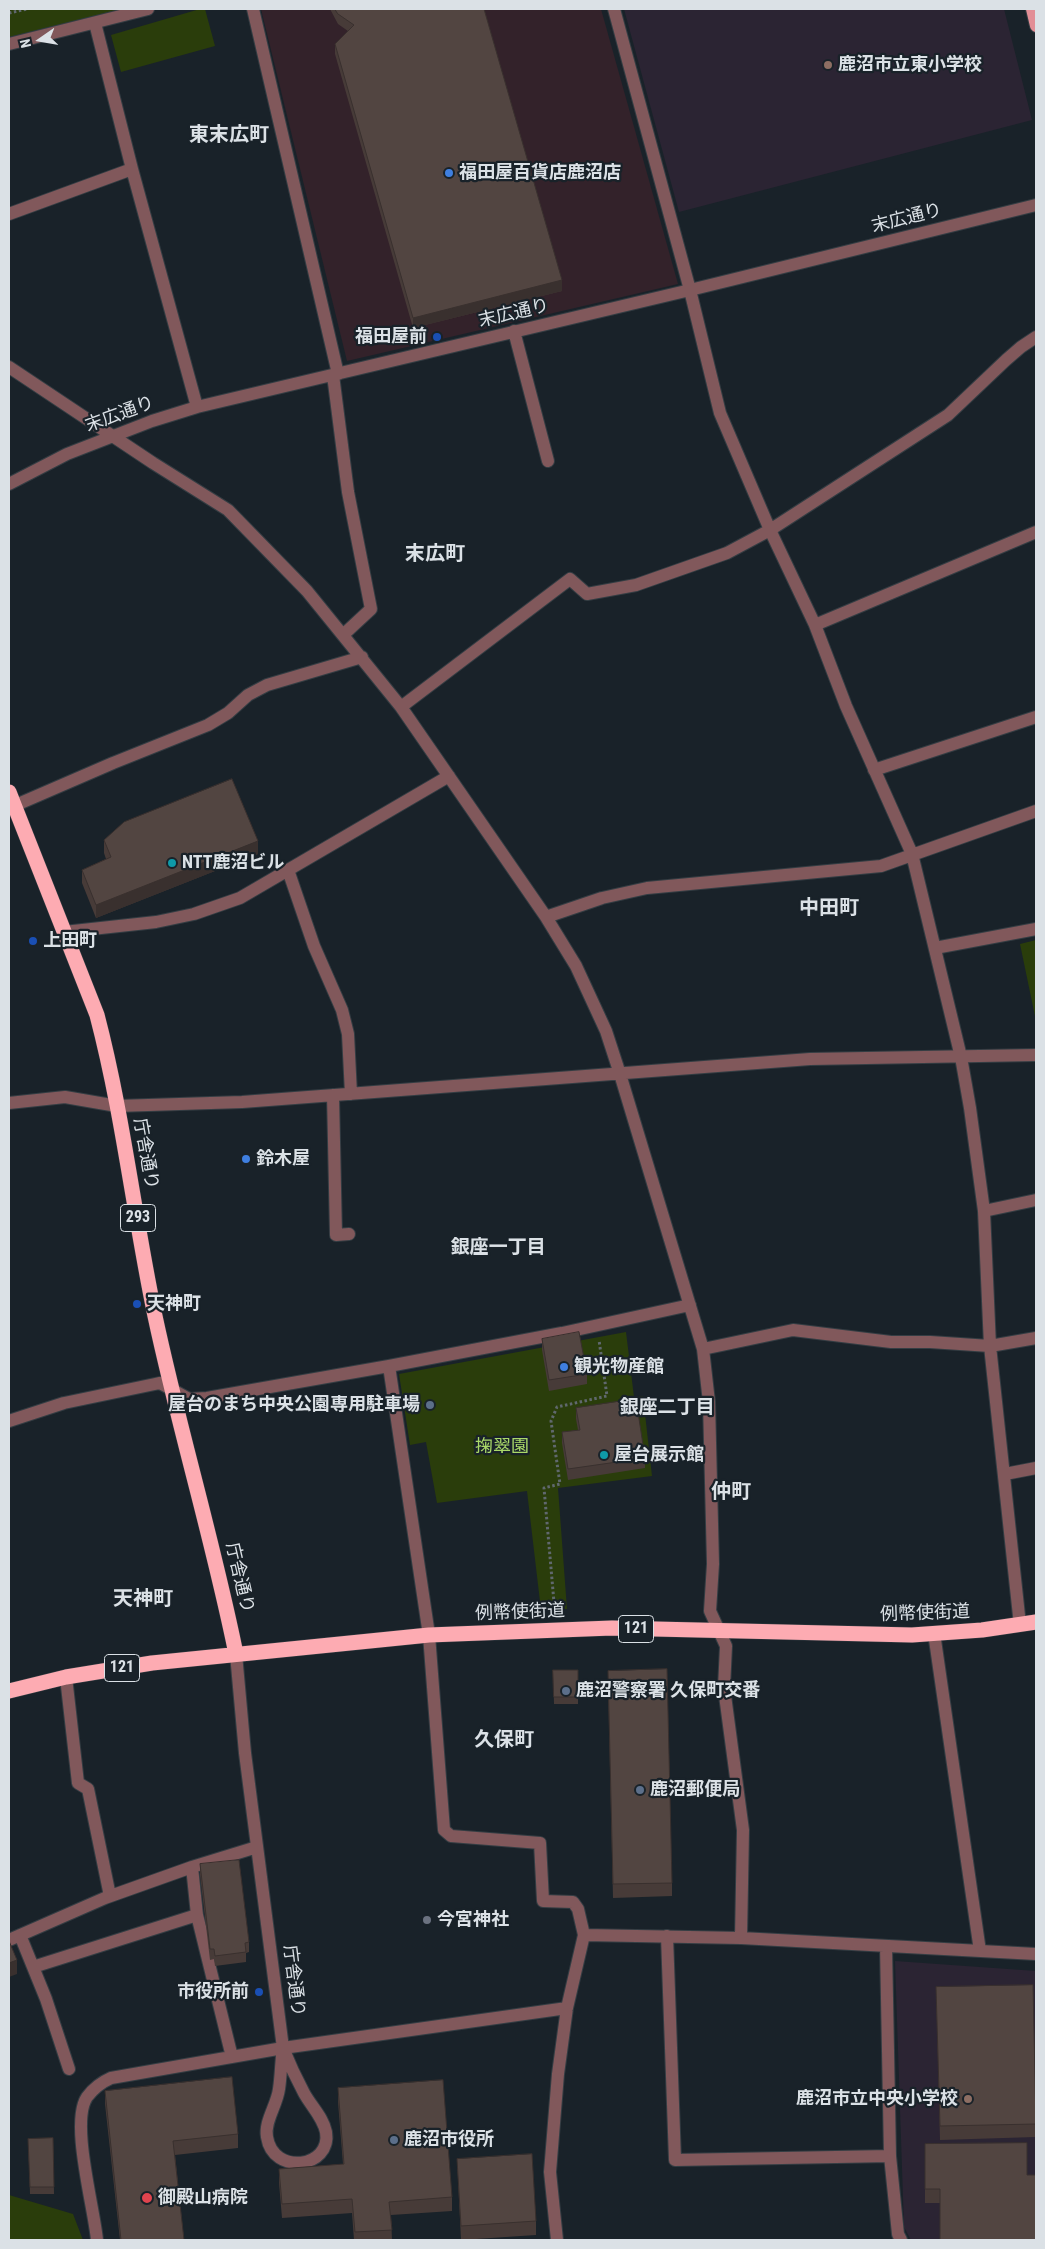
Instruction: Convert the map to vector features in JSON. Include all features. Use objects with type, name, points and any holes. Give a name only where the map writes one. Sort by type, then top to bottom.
[{"type":"highway","name":"庁舎通り","points":[[11,802],[97,1015],[117,1106],[155,1317],[220,1577],[236,1654]]},
{"type":"highway","name":"例幣使街道","points":[[9,1691],[66,1677],[152,1663],[429,1636],[612,1628],[834,1634],[934,1633],[1036,1622]]},
{"type":"main road","points":[[1032,9],[1036,26]]},
{"type":"street","points":[[9,44],[148,9]]},
{"type":"street","points":[[253,9],[336,375],[348,492],[371,609],[343,635]]},
{"type":"street","points":[[614,9],[690,290],[720,414],[770,530],[815,625],[846,706],[912,854],[961,1057],[970,1108],[984,1212],[990,1346],[1020,1625]]},
{"type":"street","points":[[95,23],[132,169],[197,407]]},
{"type":"street","points":[[9,214],[132,169]]},
{"type":"street","name":"末広通り","points":[[9,484],[68,454],[112,436],[197,407],[690,290],[1036,205]]},
{"type":"street","points":[[514,331],[548,460]]},
{"type":"street","points":[[401,707],[570,579],[587,594],[636,585],[727,553],[770,530],[948,415],[1021,346],[1036,337]]},
{"type":"street","points":[[9,366],[112,436],[228,510],[307,591],[401,707],[546,917],[576,966],[606,1031],[703,1349],[710,1420],[712,1564],[710,1611],[726,1646],[724,1688],[742,1830],[741,1938]]},
{"type":"street","points":[[815,625],[1036,532]]},
{"type":"street","points":[[11,802],[208,725],[228,713],[248,695],[267,685],[362,657]]},
{"type":"street","points":[[874,770],[1036,717]]},
{"type":"street","points":[[64,932],[156,922],[194,914],[240,898],[448,776]]},
{"type":"street","points":[[546,917],[602,898],[647,888],[881,866],[1036,810]]},
{"type":"street","points":[[288,870],[314,946],[342,1010],[348,1034],[351,1094]]},
{"type":"street","points":[[935,948],[1036,929]]},
{"type":"street","points":[[9,1103],[66,1097],[117,1106],[242,1102],[810,1059],[1036,1055]]},
{"type":"street","points":[[333,1095],[336,1234],[349,1234]]},
{"type":"street","points":[[984,1212],[1036,1200]]},
{"type":"street","points":[[9,1421],[64,1403],[160,1383],[188,1399],[207,1398],[389,1366],[597,1325],[690,1304]]},
{"type":"street","points":[[703,1349],[793,1330],[892,1342],[930,1342],[990,1346],[1036,1338]]},
{"type":"street","points":[[389,1366],[429,1636],[444,1830],[451,1836],[540,1842],[543,1901],[573,1902],[578,1909],[584,1935],[567,2008],[558,2074],[550,2172],[557,2240]]},
{"type":"street","points":[[1005,1474],[1036,1468]]},
{"type":"street","points":[[934,1633],[980,1951]]},
{"type":"street","name":"庁舎通り","points":[[236,1654],[245,1753],[283,2048]]},
{"type":"street","points":[[66,1677],[78,1782],[88,1789],[110,1896]]},
{"type":"street","points":[[70,2069],[33,1967],[14,1938],[110,1896],[192,1867],[257,1847]]},
{"type":"street","points":[[192,1867],[197,1915],[232,2056]]},
{"type":"street","points":[[33,1967],[197,1915]]},
{"type":"street","points":[[584,1935],[741,1938],[1036,1954]]},
{"type":"street","points":[[667,1936],[675,2160],[890,2156]]},
{"type":"street","points":[[886,1946],[890,2156],[898,2234],[901,2240]]},
{"type":"street","points":[[97,2240],[80,2130],[82,2110],[87,2097],[101,2083],[111,2078],[283,2048],[567,2008]]},
{"type":"street","points":[[283,2048],[299,2083],[321,2117],[326,2134],[324,2146],[318,2155],[300,2163],[288,2162],[278,2157],[267,2139],[268,2123],[279,2089],[283,2048]]},
{"type":"path","points":[[9,13],[27,9]]},
{"type":"path","points":[[556,1630],[544,1488],[560,1484],[551,1421],[557,1407],[607,1396],[597,1325]]},
{"type":"shaded area","points":[[261,9],[601,9],[678,284],[347,361]]},
{"type":"shaded area","name":"鹿沼市立東小学校","points":[[624,9],[1004,9],[1032,120],[679,212]]},
{"type":"shaded area","name":"鹿沼市立中央小学校","points":[[895,1961],[1036,1971],[1036,2240],[911,2240],[904,2227]]},
{"type":"green space","points":[[9,9],[122,9],[9,37]]},
{"type":"green space","points":[[205,9],[215,46],[121,72],[111,35]]},
{"type":"green space","points":[[1036,940],[1036,1021],[1020,944]]},
{"type":"green space","name":"掬翠園","points":[[626,1332],[634,1397],[643,1396],[652,1476],[558,1488],[567,1609],[541,1610],[527,1491],[437,1503],[426,1442],[410,1445],[399,1374]]},
{"type":"green space","points":[[9,2195],[73,2214],[83,2240],[9,2240]]},
{"type":"building","name":"福田屋百貨店鹿沼店","points":[[335,9],[484,9],[562,280],[413,318],[335,44],[354,25],[338,14]]},
{"type":"building","name":"NTT鹿沼ビル","points":[[232,779],[258,841],[96,905],[82,870],[111,857],[104,840],[124,822]]},
{"type":"building","name":"観光物産館","points":[[579,1332],[587,1374],[549,1380],[542,1339]]},
{"type":"building","name":"屋台展示館","points":[[636,1399],[645,1458],[568,1469],[562,1432],[580,1430],[576,1408]]},
{"type":"building","name":"鹿沼郵便局","points":[[667,1669],[672,1883],[613,1884],[608,1671]]},
{"type":"building","name":"鹿沼警察署 久保町交番","points":[[553,1670],[578,1670],[578,1697],[554,1697]]},
{"type":"building","points":[[239,1860],[249,1942],[245,1943],[246,1952],[215,1956],[214,1949],[210,1949],[200,1864]]},
{"type":"building","points":[[9,1941],[17,1960],[9,1963]]},
{"type":"building","points":[[1033,1985],[1036,2124],[940,2126],[936,1987]]},
{"type":"building","name":"御殿山病院","points":[[232,2077],[238,2134],[173,2141],[184,2240],[121,2240],[105,2091]]},
{"type":"building","name":"鹿沼市役所","points":[[443,2080],[452,2197],[389,2202],[392,2230],[355,2232],[352,2199],[282,2204],[279,2169],[344,2164],[338,2088]]},
{"type":"building","points":[[53,2138],[54,2187],[30,2187],[28,2139]]},
{"type":"building","points":[[1027,2143],[1027,2175],[1036,2175],[1036,2240],[940,2240],[940,2189],[925,2189],[925,2144]]},
{"type":"building","points":[[532,2154],[536,2221],[461,2226],[457,2159]]},
{"type":"place","name":"鹿沼市立東小学校","points":[[828,65]]},
{"type":"place","name":"福田屋百貨店鹿沼店","points":[[449,173]]},
{"type":"place","name":"福田屋前","points":[[437,337]]},
{"type":"place","name":"NTT鹿沼ビル","points":[[172,863]]},
{"type":"place","name":"上田町","points":[[33,941]]},
{"type":"place","name":"鈴木屋","points":[[246,1159]]},
{"type":"place","name":"天神町","points":[[137,1304]]},
{"type":"place","name":"観光物産館","points":[[564,1367]]},
{"type":"place","name":"屋台のまち中央公園専用駐車場","points":[[430,1405]]},
{"type":"place","name":"屋台展示館","points":[[604,1455]]},
{"type":"place","name":"鹿沼警察署 久保町交番","points":[[566,1691]]},
{"type":"place","name":"鹿沼郵便局","points":[[640,1790]]},
{"type":"place","name":"今宮神社","points":[[427,1920]]},
{"type":"place","name":"市役所前","points":[[259,1992]]},
{"type":"place","name":"鹿沼市立中央小学校","points":[[968,2099]]},
{"type":"place","name":"鹿沼市役所","points":[[394,2140]]},
{"type":"place","name":"御殿山病院","points":[[147,2198]]},
{"type":"district","name":"東末広町","points":[[229,136]]},
{"type":"district","name":"末広町","points":[[435,555]]},
{"type":"district","name":"中田町","points":[[829,909]]},
{"type":"district","name":"銀座一丁目","points":[[498,1248]]},
{"type":"district","name":"銀座二丁目","points":[[667,1408]]},
{"type":"district","name":"仲町","points":[[731,1493]]},
{"type":"district","name":"天神町","points":[[143,1600]]},
{"type":"district","name":"久保町","points":[[504,1741]]}]
